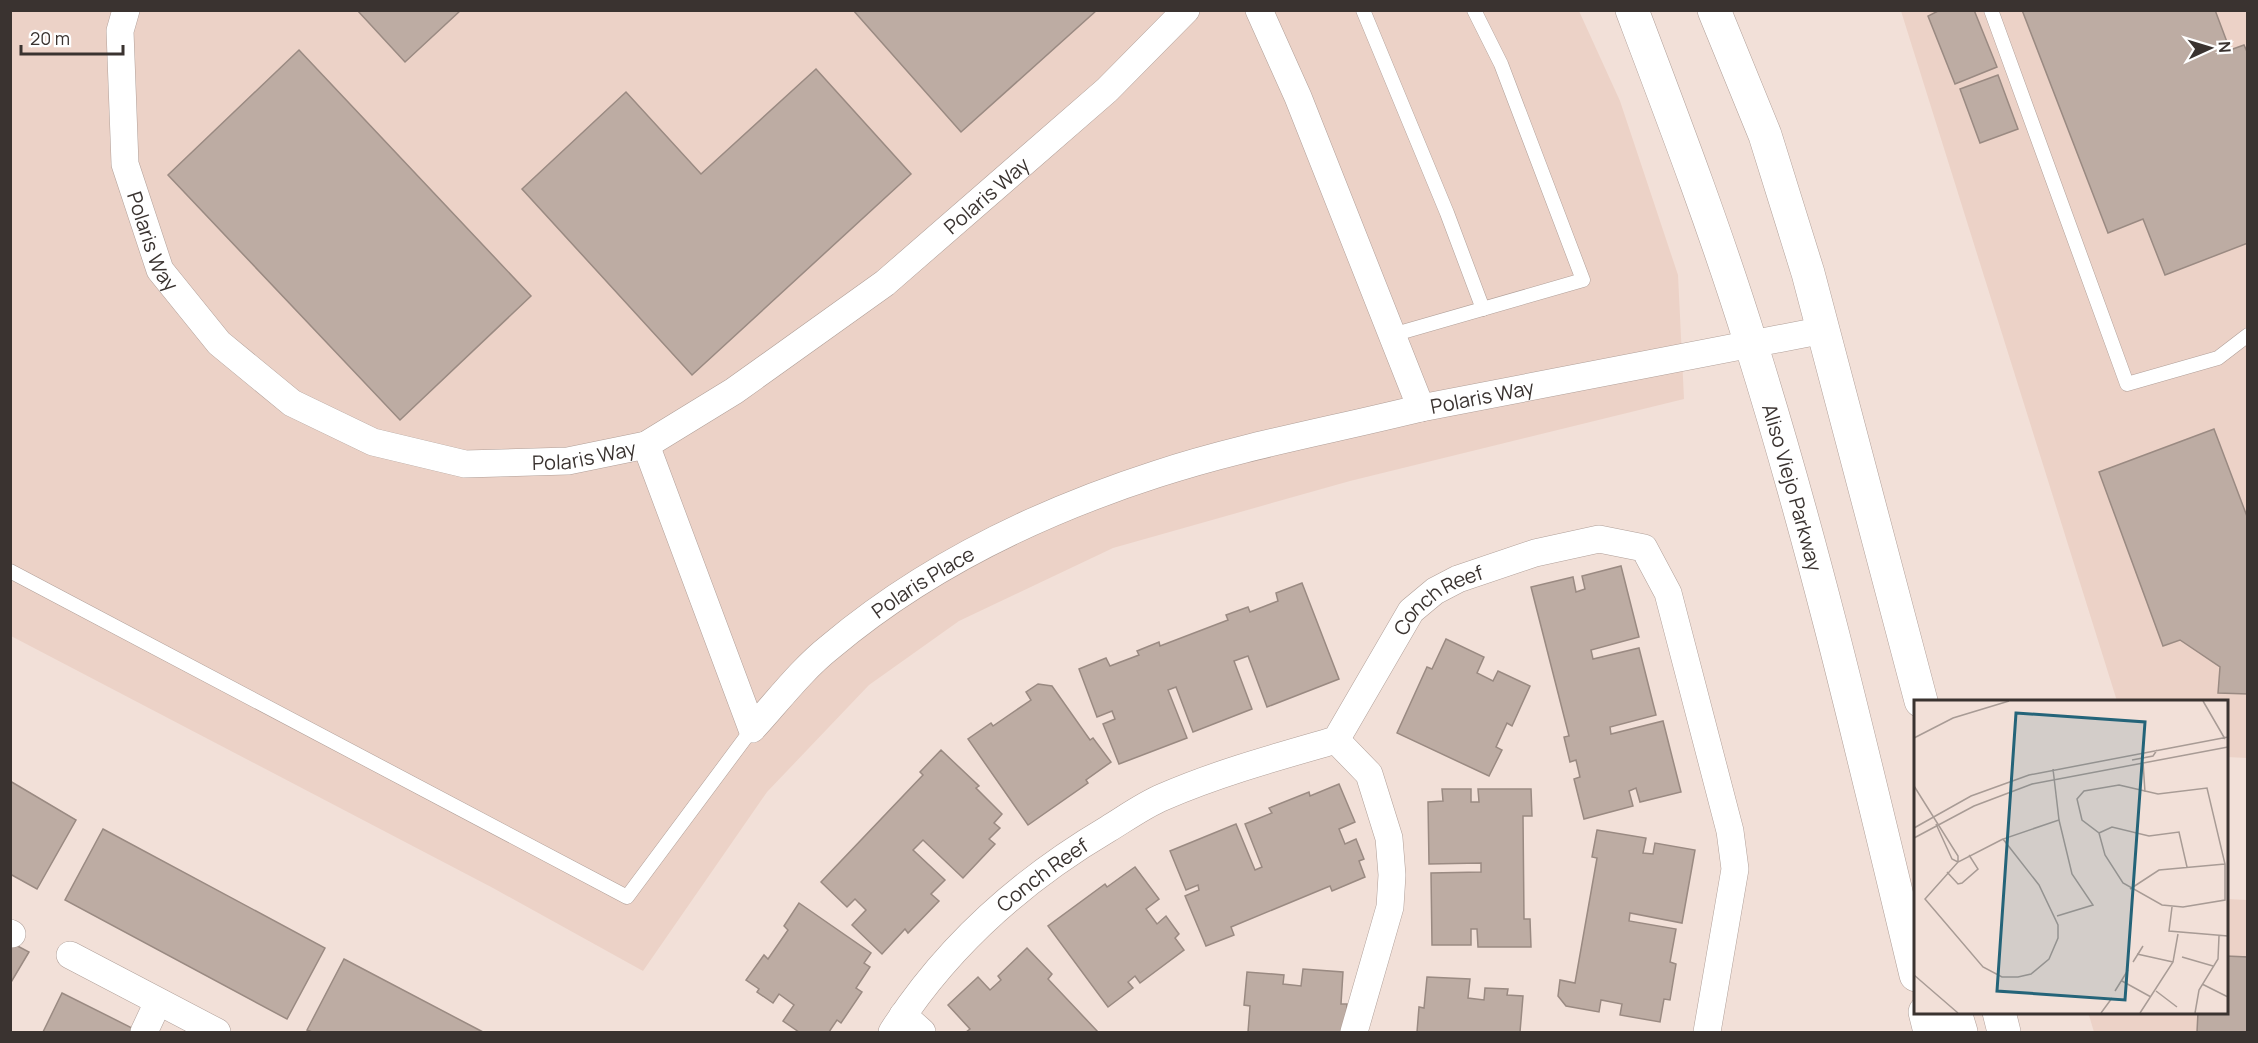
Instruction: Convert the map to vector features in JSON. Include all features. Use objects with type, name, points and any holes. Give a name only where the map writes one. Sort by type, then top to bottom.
[{"type":"main road","name":"Aliso Viejo Parkway","points":[[1632,10],[1694,171],[1752,345],[1903,871],[1914,959]]},
{"type":"main road","points":[[1714,10],[1765,135],[1824,330],[1921,700]]},
{"type":"main road","points":[[1925,1013],[1930,1032]]},
{"type":"main road","points":[[1956,1013],[1961,1032]]},
{"type":"main road","points":[[1999,1013],[2004,1032]]},
{"type":"street","name":"Polaris Way","points":[[126,10],[120,31],[125,164],[160,270],[219,343],[292,403],[373,442],[465,464],[568,461],[646,445],[734,391],[885,283],[1107,90],[1186,10]]},
{"type":"street","name":"Polaris Way","points":[[1258,10],[1299,97],[1421,408],[1824,330]]},
{"type":"street","name":"Polaris Place","points":[[752,729],[828,648],[911,587],[989,542],[1072,504],[1158,473],[1421,408]]},
{"type":"street","points":[[646,445],[752,729]]},
{"type":"street","name":"Conch Reef","points":[[906,1026],[946,958],[984,919],[1029,880],[1075,848],[1161,798],[1221,774],[1336,740],[1411,611],[1435,591],[1458,579],[1535,553],[1599,539],[1644,548],[1668,593],[1730,831],[1735,869],[1707,1032]]},
{"type":"street","points":[[1336,740],[1369,774],[1389,838],[1392,875],[1390,907],[1354,1032]]},
{"type":"street","points":[[70,955],[217,1032]]},
{"type":"street","points":[[144,1032],[158,1002]]},
{"type":"lane","points":[[1363,10],[1447,213],[1483,309]]},
{"type":"lane","points":[[1392,335],[1583,280],[1501,64],[1474,10]]},
{"type":"lane","points":[[1991,10],[2127,384],[2218,358],[2247,335]]},
{"type":"lane","points":[[10,571],[627,897],[752,729]]},
{"type":"shaded area","points":[[10,11],[1579,11],[1620,101],[1678,275],[1684,399],[1350,481],[1113,548],[959,621],[869,685],[767,792],[643,971],[493,888],[11,636]]},
{"type":"shaded area","points":[[1901,11],[2247,11],[2247,758],[2228,757],[2228,700],[2117,700]]},
{"type":"shaded area","points":[[2228,899],[2247,900],[2247,1032],[2094,1032],[2088,1013],[2228,1013]]},
{"type":"building","points":[[357,10],[461,10],[405,62]]},
{"type":"building","points":[[853,10],[1097,10],[961,132]]},
{"type":"building","points":[[1940,10],[1974,10],[1997,67],[1955,84],[1928,16]]},
{"type":"building","points":[[2022,10],[2215,10],[2230,50],[2244,45],[2248,54],[2248,243],[2165,275],[2143,219],[2108,233]]},
{"type":"building","points":[[299,50],[531,296],[400,420],[168,175]]},
{"type":"building","points":[[816,69],[911,174],[692,375],[522,189],[626,92],[701,174]]},
{"type":"building","points":[[1998,75],[2018,129],[1980,143],[1960,89]]},
{"type":"building","points":[[2214,429],[2248,519],[2248,694],[2218,693],[2220,667],[2180,640],[2163,646],[2099,472]]},
{"type":"building","points":[[1621,566],[1639,637],[1591,650],[1593,659],[1639,648],[1656,715],[1610,727],[1611,734],[1663,721],[1681,792],[1640,802],[1636,788],[1629,791],[1633,806],[1584,819],[1574,779],[1580,777],[1576,760],[1570,762],[1564,737],[1569,736],[1531,587],[1573,577],[1576,592],[1585,589],[1582,576]]},
{"type":"building","points":[[1302,583],[1339,679],[1267,707],[1248,656],[1234,661],[1252,709],[1193,732],[1176,687],[1168,690],[1187,738],[1119,764],[1103,724],[1115,719],[1112,711],[1097,717],[1079,669],[1106,658],[1110,666],[1139,655],[1137,651],[1159,642],[1160,646],[1228,620],[1226,615],[1248,607],[1250,612],[1278,601],[1276,593]]},
{"type":"building","points":[[1446,639],[1484,657],[1477,673],[1493,681],[1498,671],[1530,686],[1512,726],[1507,723],[1496,747],[1502,750],[1489,776],[1397,733],[1427,667],[1432,669]]},
{"type":"building","points":[[1038,684],[1052,686],[1090,740],[1093,738],[1111,762],[1086,780],[1088,783],[1028,825],[968,739],[991,723],[993,726],[1031,700],[1026,692]]},
{"type":"building","points":[[941,750],[979,786],[976,788],[1002,814],[994,823],[1000,828],[989,839],[995,844],[963,878],[923,840],[913,850],[945,880],[931,894],[939,901],[908,933],[905,929],[882,954],[852,925],[866,910],[855,899],[847,907],[821,882],[923,775],[920,772]]},
{"type":"building","points":[[10,781],[76,820],[37,889],[10,874]]},
{"type":"building","points":[[1339,784],[1355,822],[1339,829],[1345,844],[1356,839],[1364,859],[1359,861],[1365,877],[1332,891],[1330,886],[1231,927],[1234,935],[1206,946],[1185,896],[1199,890],[1198,885],[1186,890],[1170,851],[1236,824],[1255,870],[1262,867],[1245,824],[1272,813],[1269,808],[1309,792],[1310,796]]},
{"type":"building","points":[[1442,789],[1471,789],[1471,802],[1479,802],[1478,789],[1531,789],[1532,816],[1523,816],[1524,919],[1530,919],[1531,947],[1478,947],[1477,929],[1471,929],[1471,945],[1432,945],[1431,873],[1481,872],[1481,863],[1429,864],[1428,802],[1443,801]]},
{"type":"building","points":[[103,829],[325,948],[287,1019],[65,900]]},
{"type":"building","points":[[1597,830],[1646,838],[1643,853],[1653,854],[1655,843],[1695,850],[1682,923],[1630,913],[1629,921],[1676,929],[1670,962],[1676,964],[1670,1000],[1664,999],[1660,1022],[1620,1015],[1622,1004],[1601,1000],[1599,1012],[1566,1006],[1558,996],[1560,980],[1575,983],[1597,858],[1592,857]]},
{"type":"building","points":[[1135,867],[1159,899],[1146,909],[1157,924],[1166,916],[1179,934],[1175,938],[1184,950],[1140,983],[1135,976],[1128,982],[1133,988],[1108,1007],[1048,926],[1105,884],[1107,887]]},
{"type":"building","points":[[799,903],[871,953],[864,963],[870,967],[856,988],[862,992],[841,1023],[837,1020],[829,1032],[799,1032],[783,1021],[794,1005],[779,994],[773,1003],[757,992],[759,989],[746,980],[764,955],[768,959],[788,930],[784,926]]},
{"type":"building","points":[[10,942],[29,952],[10,984]]},
{"type":"building","points":[[1027,948],[1052,974],[1048,979],[1098,1032],[966,1032],[970,1029],[948,1005],[978,977],[990,990],[1001,980],[998,976]]},
{"type":"building","points":[[2228,956],[2248,957],[2248,1032],[2197,1032],[2198,1013],[2228,1013]]},
{"type":"building","points":[[344,959],[483,1032],[312,1032],[307,1030]]},
{"type":"building","points":[[1303,969],[1343,972],[1341,1004],[1347,1004],[1345,1032],[1248,1032],[1250,1006],[1244,1005],[1247,972],[1284,975],[1283,984],[1301,986]]},
{"type":"building","points":[[1427,977],[1470,979],[1468,998],[1484,1000],[1485,988],[1508,989],[1507,995],[1523,996],[1520,1032],[1417,1032],[1419,1007],[1424,1008]]},
{"type":"building","points":[[62,993],[132,1028],[130,1032],[43,1032]]}]
